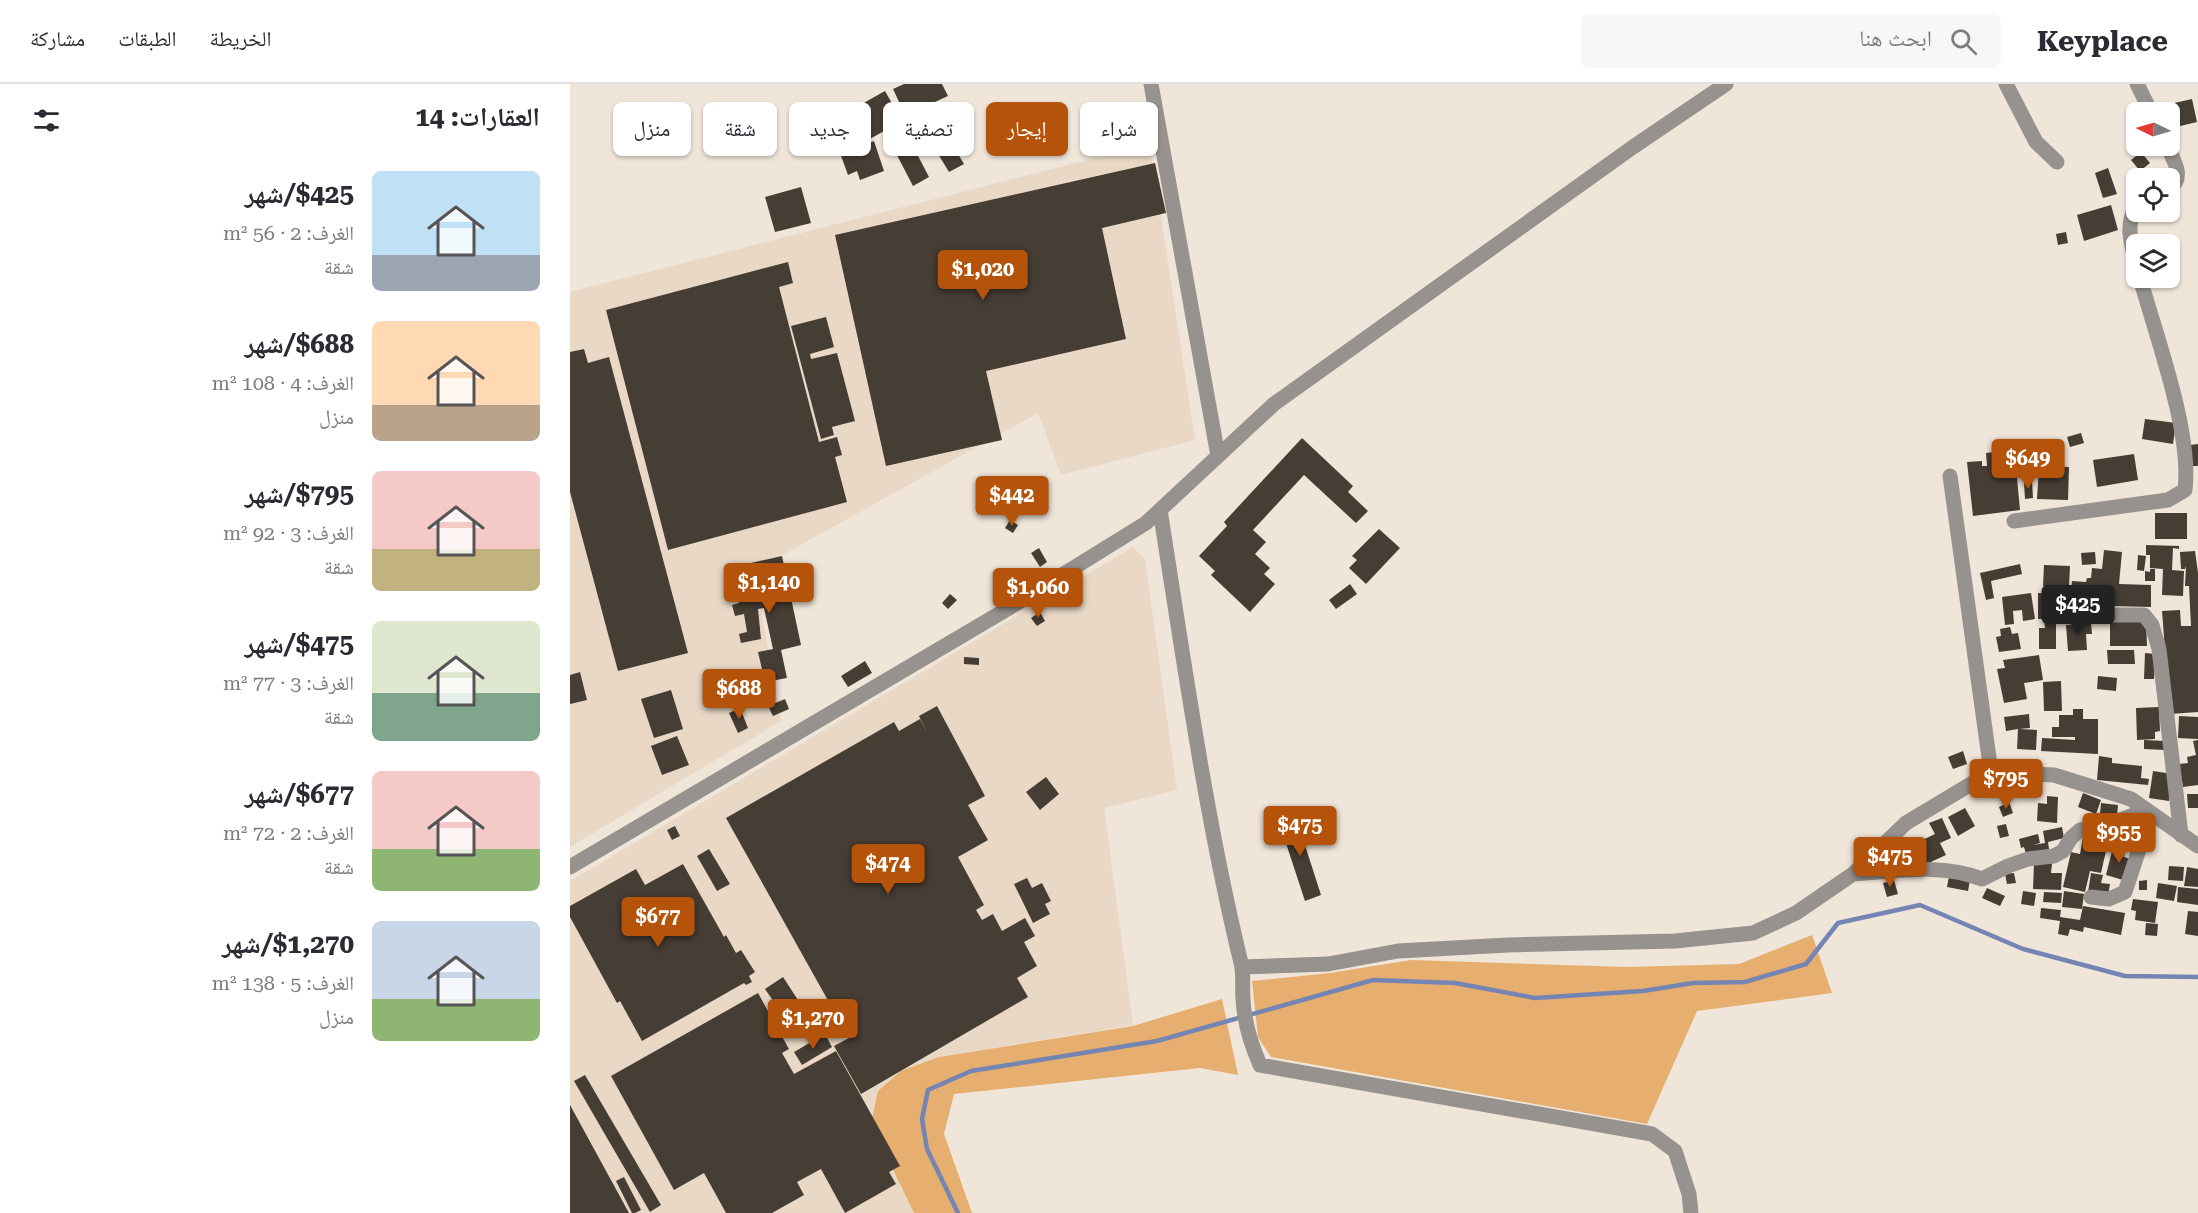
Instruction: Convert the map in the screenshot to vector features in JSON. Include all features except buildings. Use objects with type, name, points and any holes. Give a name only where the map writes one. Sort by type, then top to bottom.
[{"type":"street","points":[[1151,84],[1218,456]]},
{"type":"street","points":[[2006,84],[2036,142],[2057,162]]},
{"type":"street","points":[[2137,84],[2146,102]]},
{"type":"street","points":[[570,867],[1009,608],[1146,523],[1274,404],[1718,87]]},
{"type":"street","points":[[2014,520],[2168,500],[2185,490],[2187,476],[2180,420],[2143,288]]},
{"type":"street","points":[[1950,476],[1991,772]]},
{"type":"street","points":[[1160,510],[1209,808],[1228,911],[1242,967],[1243,1000],[1250,1040],[1260,1065],[1652,1134],[1675,1151],[1689,1194],[1692,1213]]},
{"type":"street","points":[[2107,615],[2144,615],[2152,625],[2159,649],[2181,836]]},
{"type":"street","points":[[1242,967],[1328,964],[1398,951],[1508,945],[1675,941],[1753,933],[1796,914],[1853,874],[1906,823],[1991,772],[2054,776],[2131,799],[2198,846]]},
{"type":"street","points":[[1853,874],[1943,870],[1962,871],[1982,879],[2028,859],[2054,856],[2063,851],[2071,838],[2080,830],[2113,823],[2148,811]]},
{"type":"street","points":[[2091,897],[2109,899],[2125,892],[2148,811]]},
{"type":"shaded area","points":[[1103,156],[1152,156],[1195,440],[1061,475],[1038,413],[754,571],[781,721],[570,847],[570,292]]},
{"type":"shaded area","points":[[1133,547],[1145,559],[1177,790],[1104,808],[1133,1025],[940,1057],[901,1071],[871,1124],[914,1213],[570,1213],[570,881]]},
{"type":"shaded area","points":[[1812,935],[1832,993],[1697,1011],[1647,1124],[1271,1057],[1258,1037],[1252,981],[1330,973],[1411,960],[1627,967],[1739,964]]},
{"type":"shaded area","points":[[1222,999],[1238,1075],[1200,1068],[954,1094],[944,1134],[972,1213],[914,1213],[871,1124],[878,1091],[901,1071],[939,1057],[1133,1026]]},
{"type":"waterway","points":[[958,1213],[927,1149],[922,1119],[928,1090],[971,1071],[1157,1041],[1373,980],[1455,983],[1535,998],[1643,991],[1693,983],[1745,982],[1806,964],[1838,923],[1920,905],[2023,949],[2125,976],[2198,977]]}]
